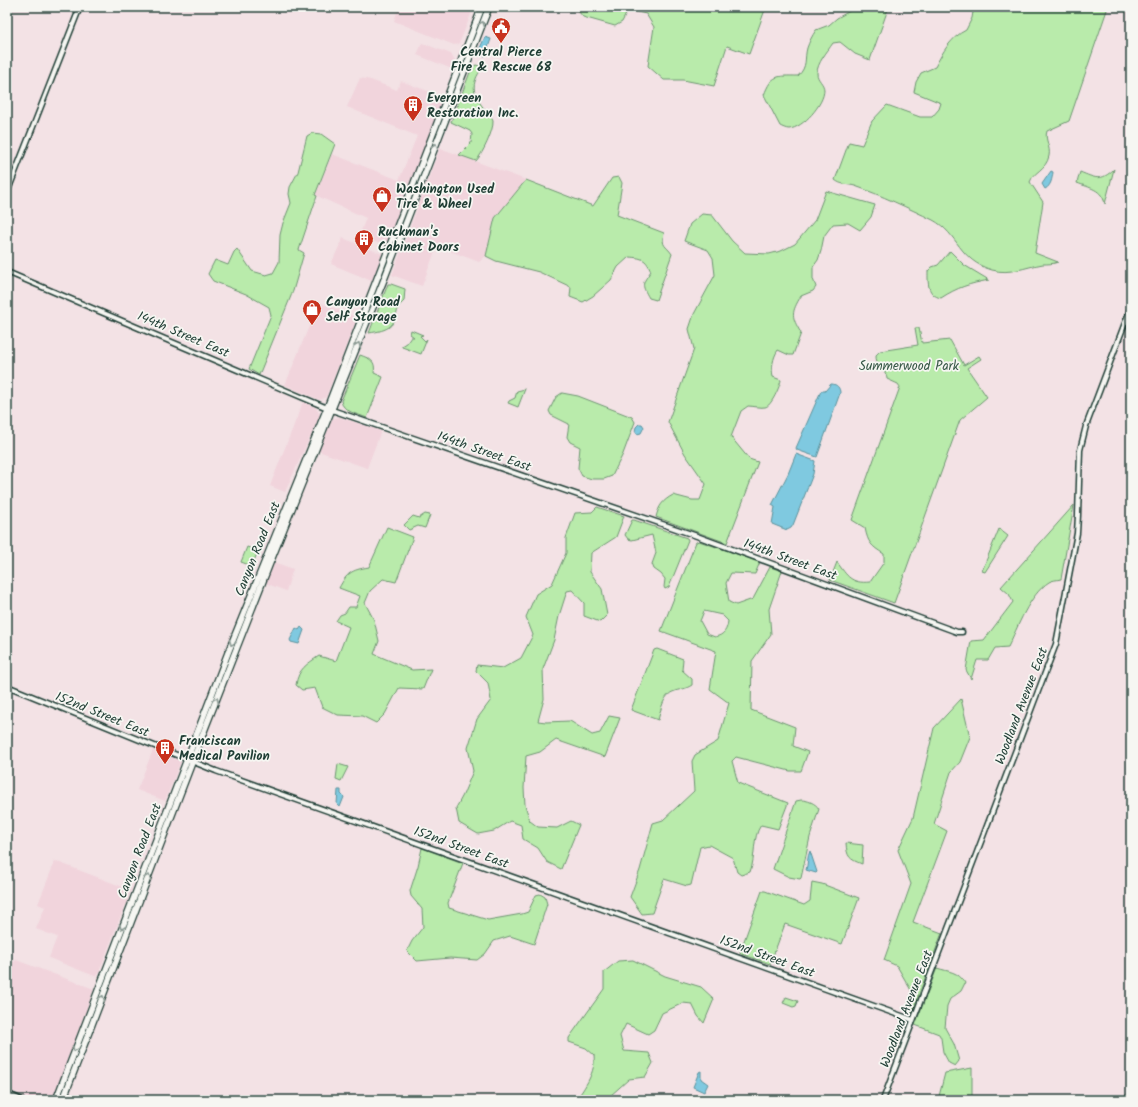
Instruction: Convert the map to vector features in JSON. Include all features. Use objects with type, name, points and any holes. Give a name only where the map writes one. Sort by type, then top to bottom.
[{"type":"main road","name":"Canyon Road East","points":[[56,1100],[189,761],[247,622],[330,409],[387,252],[482,7]]},
{"type":"main road","name":"Canyon Road East","points":[[63,1100],[249,600],[385,277],[489,7]]},
{"type":"main road","points":[[417,192],[423,168],[421,165]]},
{"type":"main road","points":[[385,277],[383,273],[387,252]]},
{"type":"main road","points":[[247,622],[245,621],[249,600]]},
{"type":"main road","points":[[7,1094],[20,1100]]},
{"type":"street","points":[[7,193],[80,7]]},
{"type":"street","name":"144th Street East","points":[[7,272],[330,409],[694,535],[957,632],[962,632]]},
{"type":"street","name":"Woodland Avenue East","points":[[883,1100],[1056,644],[1077,527],[1082,442],[1089,419],[1131,307]]},
{"type":"street","name":"152nd Street East","points":[[7,686],[189,761],[913,1020]]},
{"type":"shaded area","points":[[399,7],[474,7],[459,44],[454,45],[394,21]]},
{"type":"shaded area","points":[[422,43],[451,54],[455,60],[452,69],[417,55]]},
{"type":"shaded area","points":[[360,78],[371,80],[397,90],[401,81],[444,97],[386,245],[359,236],[366,218],[315,195],[332,154],[399,180],[417,136],[347,107]]},
{"type":"shaded area","points":[[440,148],[526,180],[495,218],[486,256],[479,262],[437,246],[422,286],[392,275]]},
{"type":"shaded area","points":[[343,238],[382,254],[372,281],[331,264]]},
{"type":"shaded area","name":"Canyon Road Self Storage","points":[[319,302],[357,318],[326,397],[320,400],[285,385]]},
{"type":"shaded area","points":[[303,402],[316,408],[320,415],[285,492],[270,486]]},
{"type":"shaded area","points":[[339,417],[381,431],[367,468],[318,451],[332,419]]},
{"type":"shaded area","points":[[274,562],[293,569],[286,591],[265,583]]},
{"type":"shaded area","points":[[153,750],[181,761],[165,801],[137,790]]},
{"type":"shaded area","points":[[55,861],[131,890],[97,977],[49,958],[57,937],[36,929],[45,907],[38,904]]},
{"type":"shaded area","points":[[16,960],[94,989],[52,1100],[33,1100],[7,1089],[7,968]]},
{"type":"green space","points":[[575,7],[766,7],[749,54],[727,46],[714,86],[683,80],[664,80],[648,66],[654,27],[646,14],[628,10],[622,22],[615,26],[583,17]]},
{"type":"green space","points":[[857,7],[884,7],[888,9],[870,60],[855,54],[840,42],[833,43],[817,69],[817,75],[823,85],[824,90],[823,96],[817,108],[806,120],[795,128],[788,129],[780,126],[764,95],[770,83],[780,76],[798,76],[803,69],[807,48],[816,30],[829,25],[837,18]]},
{"type":"green space","points":[[967,7],[1108,7],[1069,121],[1047,131],[1046,137],[1049,156],[1043,167],[1034,175],[1030,182],[1043,202],[1035,253],[1058,262],[1005,272],[992,270],[981,266],[965,253],[942,226],[933,220],[875,193],[855,186],[842,184],[835,180],[849,142],[862,145],[872,121],[887,105],[920,117],[932,117],[939,109],[941,103],[914,92],[916,82],[921,73],[935,67],[951,41],[966,30],[972,18],[973,12]]},
{"type":"green space","points":[[476,65],[483,67],[476,79],[474,90],[478,100],[491,117],[493,125],[487,142],[476,161],[459,155],[471,143],[472,134],[470,131],[451,122],[472,67]]},
{"type":"green space","points":[[312,133],[321,134],[335,144],[315,195],[317,196],[299,250],[304,253],[293,291],[259,375],[249,369],[271,315],[269,307],[246,294],[213,281],[208,274],[215,260],[228,265],[237,249],[252,271],[266,275],[273,273],[279,262],[280,235],[291,203],[289,194],[290,187],[298,172],[307,136]]},
{"type":"green space","points":[[1114,169],[1105,204],[1098,192],[1077,183],[1080,172],[1098,178],[1105,176]]},
{"type":"green space","points":[[619,177],[622,183],[617,215],[664,233],[663,241],[672,254],[656,300],[649,298],[645,290],[644,282],[651,271],[647,263],[640,258],[629,257],[618,267],[611,280],[593,296],[583,302],[570,297],[571,287],[539,272],[496,261],[486,256],[495,218],[526,180],[593,206],[612,178]]},
{"type":"green space","points":[[826,191],[875,205],[871,217],[860,230],[848,223],[833,224],[824,236],[818,260],[813,267],[813,279],[816,287],[813,291],[801,296],[795,307],[794,318],[801,333],[793,355],[789,355],[778,350],[776,353],[772,370],[773,377],[781,380],[777,391],[770,404],[767,406],[748,406],[741,411],[731,437],[749,459],[758,462],[727,543],[656,517],[662,504],[666,499],[673,495],[692,500],[700,500],[706,484],[685,454],[668,422],[694,349],[689,329],[694,314],[715,275],[713,258],[708,250],[684,241],[690,224],[702,214],[712,215],[732,241],[745,253],[769,254],[781,251],[795,244],[815,220]]},
{"type":"green space","points":[[950,251],[964,265],[989,280],[964,286],[941,298],[933,294],[929,288],[928,271],[932,267],[938,265]]},
{"type":"green space","points":[[388,284],[405,289],[404,301],[398,307],[395,319],[390,326],[386,329],[369,333]]},
{"type":"green space","name":"Summerwood Park","points":[[915,328],[919,328],[922,343],[950,340],[964,365],[979,356],[981,359],[967,368],[987,397],[960,420],[894,603],[830,580],[837,562],[850,578],[858,582],[870,582],[884,562],[884,554],[871,544],[867,537],[865,528],[852,520],[900,387],[898,384],[887,379],[885,373],[877,362],[876,355],[880,351],[918,345]]},
{"type":"green space","points":[[411,330],[423,335],[420,336],[425,341],[427,339],[421,354],[402,347],[411,337],[414,337],[410,334]]},
{"type":"green space","points":[[360,355],[372,361],[374,373],[383,377],[367,418],[348,410],[342,405],[341,401]]},
{"type":"green space","points":[[525,389],[518,407],[508,403],[515,398],[517,391]]},
{"type":"green space","points":[[562,393],[578,396],[632,417],[635,422],[623,454],[612,476],[604,479],[592,479],[582,476],[578,468],[580,447],[570,442],[567,437],[569,424],[551,415],[549,411],[556,397]]},
{"type":"green space","points":[[1074,505],[1061,579],[1050,581],[1036,595],[1025,612],[1008,647],[995,648],[988,660],[977,660],[971,679],[966,670],[971,641],[984,640],[1013,602],[1009,594],[1001,587]]},
{"type":"green space","points":[[597,507],[624,516],[616,537],[591,553],[590,572],[602,589],[607,615],[600,622],[584,616],[584,603],[572,590],[567,591],[559,616],[554,640],[543,669],[544,699],[538,721],[570,721],[592,735],[600,733],[609,716],[620,718],[605,757],[556,740],[540,752],[526,756],[524,788],[525,805],[530,821],[538,827],[557,828],[571,821],[579,825],[561,869],[547,862],[538,848],[523,839],[521,825],[510,821],[494,831],[478,834],[459,823],[456,808],[473,771],[468,748],[477,719],[491,700],[488,683],[476,671],[477,665],[503,668],[521,658],[533,635],[526,617],[536,594],[552,584],[566,553],[566,538],[575,513],[592,512]]},
{"type":"green space","points":[[425,514],[430,515],[425,528],[418,526],[409,530],[404,525],[413,516],[419,518]]},
{"type":"green space","points":[[632,520],[687,538],[688,540],[669,587],[665,589],[665,579],[654,569],[652,564],[656,553],[652,535],[632,540],[628,539],[625,535]]},
{"type":"green space","points":[[387,527],[413,537],[396,582],[383,579],[370,591],[365,603],[374,620],[379,641],[374,654],[412,670],[431,669],[423,689],[399,688],[385,714],[376,723],[362,716],[338,715],[322,707],[315,688],[302,690],[296,685],[301,671],[307,664],[319,656],[336,661],[349,627],[336,621],[349,607],[356,607],[360,596],[339,588],[350,573],[358,569],[369,567]]},
{"type":"green space","points":[[999,529],[1008,536],[985,572],[982,571]]},
{"type":"green space","points":[[699,541],[760,562],[755,574],[731,573],[726,583],[729,602],[736,605],[753,599],[770,567],[782,571],[769,609],[771,634],[752,661],[751,710],[795,727],[793,746],[808,752],[801,771],[790,771],[736,757],[732,761],[738,783],[788,803],[778,829],[761,825],[756,836],[750,872],[741,875],[737,872],[733,858],[709,845],[700,847],[691,885],[687,886],[664,879],[652,913],[642,914],[630,897],[640,870],[653,823],[663,820],[694,791],[692,761],[695,755],[718,741],[729,703],[710,689],[716,651],[661,631],[696,542]],"holes":[[[704,611],[722,615],[728,621],[724,632],[715,637],[707,634],[700,621]]]},
{"type":"green space","points":[[247,547],[258,551],[252,566],[241,562]]},
{"type":"green space","points":[[657,649],[683,659],[682,670],[692,679],[692,685],[668,695],[663,703],[658,720],[631,710],[654,650]]},
{"type":"green space","points":[[961,699],[970,737],[960,762],[951,772],[934,824],[947,831],[913,922],[942,933],[912,1013],[906,1011],[912,992],[897,966],[884,960],[911,884],[898,850],[913,818],[934,728]]},
{"type":"green space","points":[[338,764],[348,767],[341,781],[336,779]]},
{"type":"green space","points":[[801,800],[811,802],[819,809],[810,837],[800,879],[789,877],[773,869],[796,801]]},
{"type":"green space","points":[[846,843],[863,845],[862,864],[851,859],[847,851]]},
{"type":"green space","points":[[422,848],[463,863],[448,903],[449,908],[488,920],[528,912],[536,895],[540,894],[545,897],[547,904],[534,944],[510,936],[494,941],[485,954],[477,960],[450,958],[417,961],[407,951],[412,941],[423,927],[422,909],[411,896],[410,891]]},
{"type":"green space","points":[[812,882],[822,884],[859,898],[842,944],[785,924],[770,964],[741,954],[740,952],[762,891],[804,905],[810,901]]},
{"type":"green space","points":[[633,960],[665,976],[701,987],[714,999],[704,1023],[698,1016],[692,1004],[683,1003],[662,1013],[654,1030],[648,1034],[626,1024],[620,1036],[624,1051],[649,1053],[653,1063],[645,1077],[629,1079],[610,1096],[600,1100],[576,1100],[592,1073],[594,1055],[586,1048],[569,1042],[569,1038],[604,989],[604,972],[618,961]]},
{"type":"green space","points":[[937,968],[956,974],[965,983],[961,991],[950,999],[947,1006],[945,1028],[954,1044],[959,1061],[955,1066],[949,1063],[943,1052],[939,1034],[915,1025]]},
{"type":"green space","points":[[786,997],[798,1001],[796,1006],[793,1007],[783,1003]]},
{"type":"green space","points":[[972,1068],[972,1100],[938,1100],[945,1073]]},
{"type":"green space","points":[[556,1096],[576,1100],[554,1100]]},
{"type":"water","points":[[485,37],[491,39],[485,56],[482,55],[479,50]]},
{"type":"water","points":[[1051,171],[1053,172],[1051,182],[1045,189],[1042,184]]},
{"type":"water","points":[[831,384],[838,387],[840,393],[817,457],[797,450],[796,448],[821,391],[825,391]]},
{"type":"water","points":[[639,424],[642,424],[644,427],[641,433],[637,434],[635,431]]},
{"type":"water","points":[[796,454],[815,461],[813,474],[793,525],[787,530],[772,524],[775,507],[772,505],[788,474]]},
{"type":"water","points":[[301,627],[304,630],[299,644],[291,642],[290,640],[296,628],[299,630]]},
{"type":"water","points":[[338,790],[341,790],[341,794],[344,797],[340,807],[337,804]]},
{"type":"water","points":[[810,851],[817,872],[816,873],[806,870]]},
{"type":"water","points":[[701,1071],[701,1079],[708,1084],[704,1092],[693,1087],[699,1072]]},
{"type":"place","name":"Central Pierce Fire & Rescue 68","points":[[501,44]]},
{"type":"place","name":"Evergreen Restoration Inc.","points":[[413,122]]},
{"type":"place","name":"Washington Used Tire & Wheel","points":[[382,213]]},
{"type":"place","name":"Ruckman's Cabinet Doors","points":[[364,256]]},
{"type":"place","name":"Canyon Road Self Storage","points":[[312,326]]},
{"type":"place","name":"Franciscan Medical Pavilion","points":[[165,765]]}]
